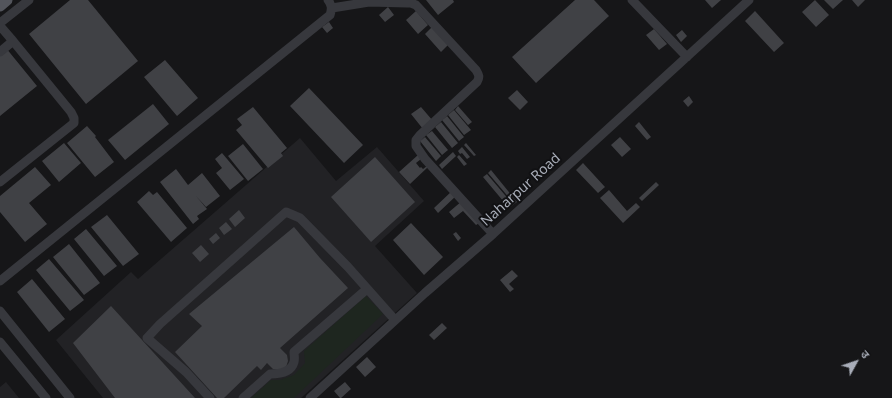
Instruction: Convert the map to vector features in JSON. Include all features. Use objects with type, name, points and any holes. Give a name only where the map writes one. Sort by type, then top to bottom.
[{"type":"main road","points":[[0,6],[7,0]]},
{"type":"street","points":[[0,182],[74,123],[74,118],[71,112],[0,25],[29,0]]},
{"type":"street","points":[[632,0],[687,57]]},
{"type":"street","name":"Naharpur Road","points":[[310,398],[493,234],[749,0]]},
{"type":"street","points":[[0,281],[330,15],[330,4],[369,2],[407,3],[416,5],[476,70],[479,77],[477,82],[420,135],[416,140],[416,146],[425,159],[493,234]]},
{"type":"street","points":[[0,52],[13,41]]},
{"type":"street","points":[[210,398],[186,372],[147,338],[166,319],[286,212],[300,218],[348,267],[396,320]]},
{"type":"street","points":[[243,398],[270,374],[286,372],[292,366],[294,361],[294,352],[367,289]]},
{"type":"street","points":[[0,310],[70,398]]},
{"type":"street","points":[[0,342],[46,398]]},
{"type":"shaded area","points":[[300,138],[336,181],[377,147],[424,201],[375,246],[417,293],[301,398],[103,398],[56,340],[131,272],[138,279]]},
{"type":"shaded area","points":[[366,296],[383,314],[294,398],[251,398],[271,380],[280,380],[294,375],[305,363],[304,351]]},
{"type":"shaded area","points":[[6,382],[19,398],[0,398],[0,387]]},
{"type":"building","points":[[70,0],[88,0],[138,61],[86,104],[29,34]]},
{"type":"building","points":[[426,0],[453,0],[454,2],[438,15]]},
{"type":"building","points":[[575,0],[594,0],[609,16],[536,83],[512,57]]},
{"type":"building","points":[[705,0],[721,0],[712,8]]},
{"type":"building","points":[[815,0],[829,15],[816,27],[802,12]]},
{"type":"building","points":[[824,0],[843,0],[833,9]]},
{"type":"building","points":[[852,0],[865,0],[858,7]]},
{"type":"building","points":[[388,7],[394,15],[385,22],[379,15]]},
{"type":"building","points":[[416,11],[428,25],[418,34],[406,20]]},
{"type":"building","points":[[755,11],[784,43],[774,52],[745,21]]},
{"type":"building","points":[[329,22],[333,28],[327,33],[322,27]]},
{"type":"building","points":[[433,26],[449,44],[441,52],[425,34]]},
{"type":"building","points":[[654,29],[667,44],[659,50],[646,35]]},
{"type":"building","points":[[682,30],[687,36],[681,42],[676,35]]},
{"type":"building","points":[[6,48],[37,86],[0,116],[0,53]]},
{"type":"building","points":[[165,60],[198,98],[177,116],[144,77]]},
{"type":"building","points":[[309,88],[363,145],[344,163],[290,106]]},
{"type":"building","points":[[517,90],[528,102],[520,110],[508,98]]},
{"type":"building","points":[[689,96],[693,102],[688,107],[683,101]]},
{"type":"building","points":[[153,104],[169,124],[125,160],[108,140]]},
{"type":"building","points":[[458,106],[472,122],[468,125],[455,110]]},
{"type":"building","points":[[253,107],[287,148],[281,153],[283,156],[268,168],[236,130],[242,125],[237,119]]},
{"type":"building","points":[[421,107],[433,121],[423,129],[411,114]]},
{"type":"building","points":[[454,110],[471,130],[464,135],[448,115]]},
{"type":"building","points":[[447,116],[464,137],[459,141],[442,120]]},
{"type":"building","points":[[441,122],[458,143],[452,148],[435,127]]},
{"type":"building","points":[[639,122],[651,137],[647,140],[635,126]]},
{"type":"building","points":[[87,126],[96,136],[95,137],[114,162],[95,177],[67,143]]},
{"type":"building","points":[[432,131],[448,150],[442,155],[426,135]]},
{"type":"building","points":[[425,137],[441,156],[436,161],[420,141]]},
{"type":"building","points":[[620,137],[631,149],[622,157],[611,145]]},
{"type":"building","points":[[64,143],[81,163],[59,182],[42,161]]},
{"type":"building","points":[[466,143],[476,155],[474,156],[464,145]]},
{"type":"building","points":[[243,144],[263,169],[248,181],[228,156]]},
{"type":"building","points":[[462,147],[470,157],[467,159],[458,151]]},
{"type":"building","points":[[453,152],[456,156],[442,169],[439,165]]},
{"type":"building","points":[[222,153],[244,179],[230,190],[216,173],[222,168],[215,159]]},
{"type":"building","points":[[418,155],[421,159],[416,163],[420,168],[421,167],[423,169],[427,166],[428,167],[410,184],[399,172]]},
{"type":"building","points":[[459,155],[467,164],[464,166],[457,157]]},
{"type":"building","points":[[375,157],[415,202],[371,242],[331,197]]},
{"type":"building","points":[[583,163],[605,187],[598,193],[576,170]]},
{"type":"building","points":[[35,167],[51,185],[29,203],[47,224],[25,242],[0,212],[0,196]]},
{"type":"building","points":[[176,169],[188,185],[202,173],[220,196],[206,207],[196,196],[207,209],[197,216],[199,219],[193,224],[160,182]]},
{"type":"building","points":[[491,170],[517,202],[509,208],[483,177],[487,174],[510,201],[511,200],[488,173]]},
{"type":"building","points":[[656,182],[659,185],[642,201],[639,198]]},
{"type":"building","points":[[453,190],[457,195],[438,213],[434,208]]},
{"type":"building","points":[[609,190],[627,211],[636,203],[640,207],[623,223],[600,198]]},
{"type":"building","points":[[149,191],[153,195],[157,192],[187,228],[171,242],[137,202]]},
{"type":"building","points":[[462,201],[481,222],[476,225],[463,211],[454,218],[449,212]]},
{"type":"building","points":[[239,210],[245,218],[235,227],[229,219]]},
{"type":"building","points":[[107,215],[139,254],[123,266],[91,227]]},
{"type":"building","points":[[226,222],[232,229],[224,235],[219,228]]},
{"type":"building","points":[[411,223],[443,257],[424,275],[393,240]]},
{"type":"building","points":[[294,227],[348,288],[280,348],[287,355],[288,361],[286,367],[280,370],[273,369],[267,363],[261,370],[257,366],[224,398],[217,398],[175,352],[202,326],[189,314]]},
{"type":"building","points":[[86,229],[117,266],[104,276],[74,239]]},
{"type":"building","points":[[456,232],[461,238],[458,241],[453,234]]},
{"type":"building","points":[[216,233],[220,238],[213,244],[209,239]]},
{"type":"building","points":[[69,244],[100,283],[84,295],[53,257]]},
{"type":"building","points":[[201,245],[209,254],[200,262],[192,253]]},
{"type":"building","points":[[49,259],[84,300],[70,311],[36,270]]},
{"type":"building","points":[[512,270],[518,276],[509,284],[514,289],[510,292],[500,280]]},
{"type":"building","points":[[32,279],[65,319],[49,332],[17,292]]},
{"type":"building","points":[[111,306],[195,398],[115,398],[73,343]]},
{"type":"building","points":[[442,323],[447,328],[434,340],[429,335]]},
{"type":"building","points":[[367,357],[376,367],[365,377],[356,367]]},
{"type":"building","points":[[345,382],[351,389],[340,398],[334,391]]}]
